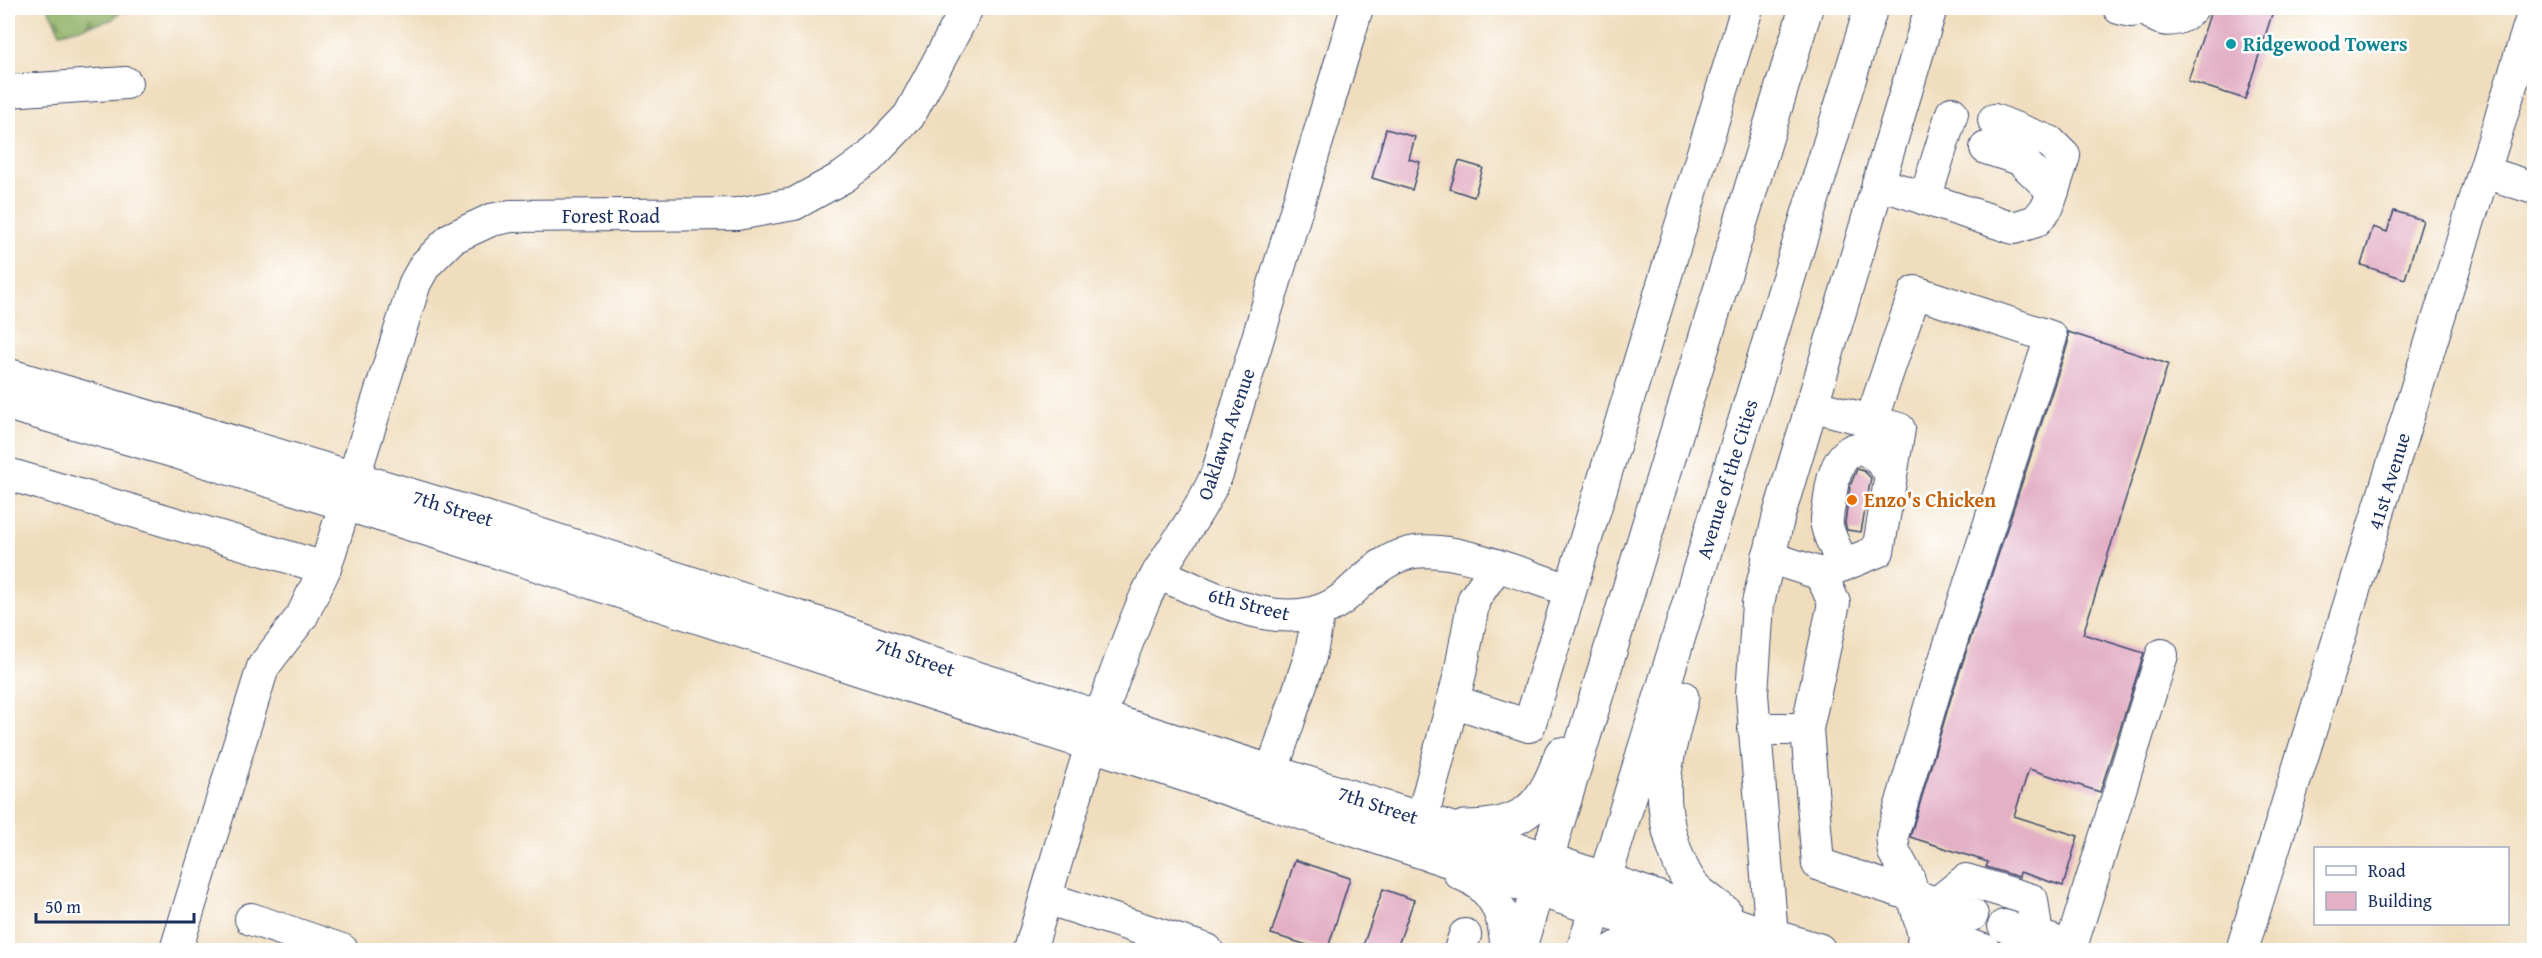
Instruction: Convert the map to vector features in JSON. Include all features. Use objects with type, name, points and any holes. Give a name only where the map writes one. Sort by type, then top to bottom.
[{"type":"main road","points":[[1519,951],[1806,8]]},
{"type":"main road","name":"Avenue of the Cities","points":[[1583,951],[1871,8]]},
{"type":"main road","points":[[1752,941],[1695,888],[1687,877],[1672,842],[1662,795],[1680,704],[1730,529],[1768,343]]},
{"type":"main road","name":"7th Street","points":[[8,375],[350,491],[1097,731],[1384,840],[1542,874],[1752,941]]},
{"type":"main road","name":"7th Street","points":[[8,404],[350,491]]},
{"type":"main road","points":[[1434,823],[1503,825],[1531,809],[1549,787],[1599,630],[1659,489]]},
{"type":"main road","name":"7th Street","points":[[1097,731],[1272,771],[1434,823],[1542,874]]},
{"type":"main road","points":[[1384,840],[1468,876],[1491,895],[1502,909],[1507,951]]},
{"type":"main road","name":"7th Street","points":[[1600,893],[1687,938],[1752,941],[1819,951]]},
{"type":"main road","points":[[1614,951],[1637,936],[1687,938]]},
{"type":"street","name":"Forest Road","points":[[176,951],[263,666],[296,624],[325,568],[415,283],[425,265],[452,238],[491,220],[512,216],[737,214],[795,204],[861,164],[909,116],[967,8]]},
{"type":"street","name":"Oaklawn Avenue","points":[[1030,951],[1118,662],[1158,573],[1202,507],[1218,471],[1357,8]]},
{"type":"street","points":[[1453,702],[1528,726],[1747,8]]},
{"type":"street","points":[[1752,941],[1754,636],[1768,557],[1811,405],[1931,8]]},
{"type":"street","points":[[2119,8],[2131,11],[2146,8],[2152,15],[2169,20],[2186,14],[2192,8]]},
{"type":"street","name":"41st Avenue","points":[[2242,951],[2535,11]]},
{"type":"street","points":[[8,91],[126,83]]},
{"type":"street","points":[[1878,183],[2014,228],[2036,221],[2048,206],[2064,156],[2050,142],[1949,124],[1934,113],[1902,105]]},
{"type":"street","points":[[1925,199],[1949,124]]},
{"type":"street","points":[[2484,172],[2535,188]]},
{"type":"street","points":[[1871,421],[1915,292],[2051,337],[1934,693],[1892,836],[1894,852],[1948,939],[1984,951]]},
{"type":"street","points":[[1768,557],[1832,569],[1878,551],[1899,429],[1811,405]]},
{"type":"street","points":[[1891,474],[1879,457],[1868,449],[1849,451],[1839,461],[1831,492],[1827,525],[1834,603],[1807,729],[1818,864],[1972,915]]},
{"type":"street","points":[[8,474],[325,568]]},
{"type":"street","name":"6th Street","points":[[1158,573],[1245,607],[1288,617],[1318,612],[1345,596],[1380,565],[1413,552],[1444,551],[1570,590]]},
{"type":"street","points":[[1434,823],[1453,702],[1474,599],[1496,567]]},
{"type":"street","points":[[1272,771],[1310,657],[1318,612]]},
{"type":"street","points":[[1924,900],[1966,880],[2032,900],[2021,938],[2070,948],[2162,655]]},
{"type":"street","points":[[1754,729],[1807,729]]},
{"type":"street","points":[[1046,898],[1207,951]]},
{"type":"street","points":[[1922,951],[1924,900]]},
{"type":"street","points":[[251,920],[342,951]]},
{"type":"green space","points":[[48,8],[126,8],[111,20],[60,33]]},
{"type":"building","name":"Ridgewood Towers","points":[[2212,8],[2274,8],[2245,99],[2188,81]]},
{"type":"building","points":[[1386,129],[1415,137],[1409,159],[1420,162],[1412,190],[1372,178]]},
{"type":"building","points":[[1459,161],[1483,168],[1474,197],[1450,189]]},
{"type":"building","points":[[2394,211],[2423,220],[2405,279],[2361,265],[2373,227],[2387,232]]},
{"type":"building","points":[[2068,332],[2168,364],[2083,634],[2144,653],[2100,792],[2029,769],[2014,816],[2078,836],[2063,886],[2020,872],[2019,877],[1986,867],[1988,862],[1910,837],[1951,698],[2068,343]]},
{"type":"building","points":[[1857,469],[1864,471],[1871,478],[1861,532],[1847,530],[1845,523],[1850,486]]},
{"type":"building","points":[[1295,860],[1350,878],[1327,951],[1271,934]]},
{"type":"building","points":[[1383,889],[1414,900],[1396,951],[1361,951]]},
{"type":"place","name":"Ridgewood Towers","points":[[2231,44]]},
{"type":"place","name":"Enzo's Chicken","points":[[1852,500]]}]
